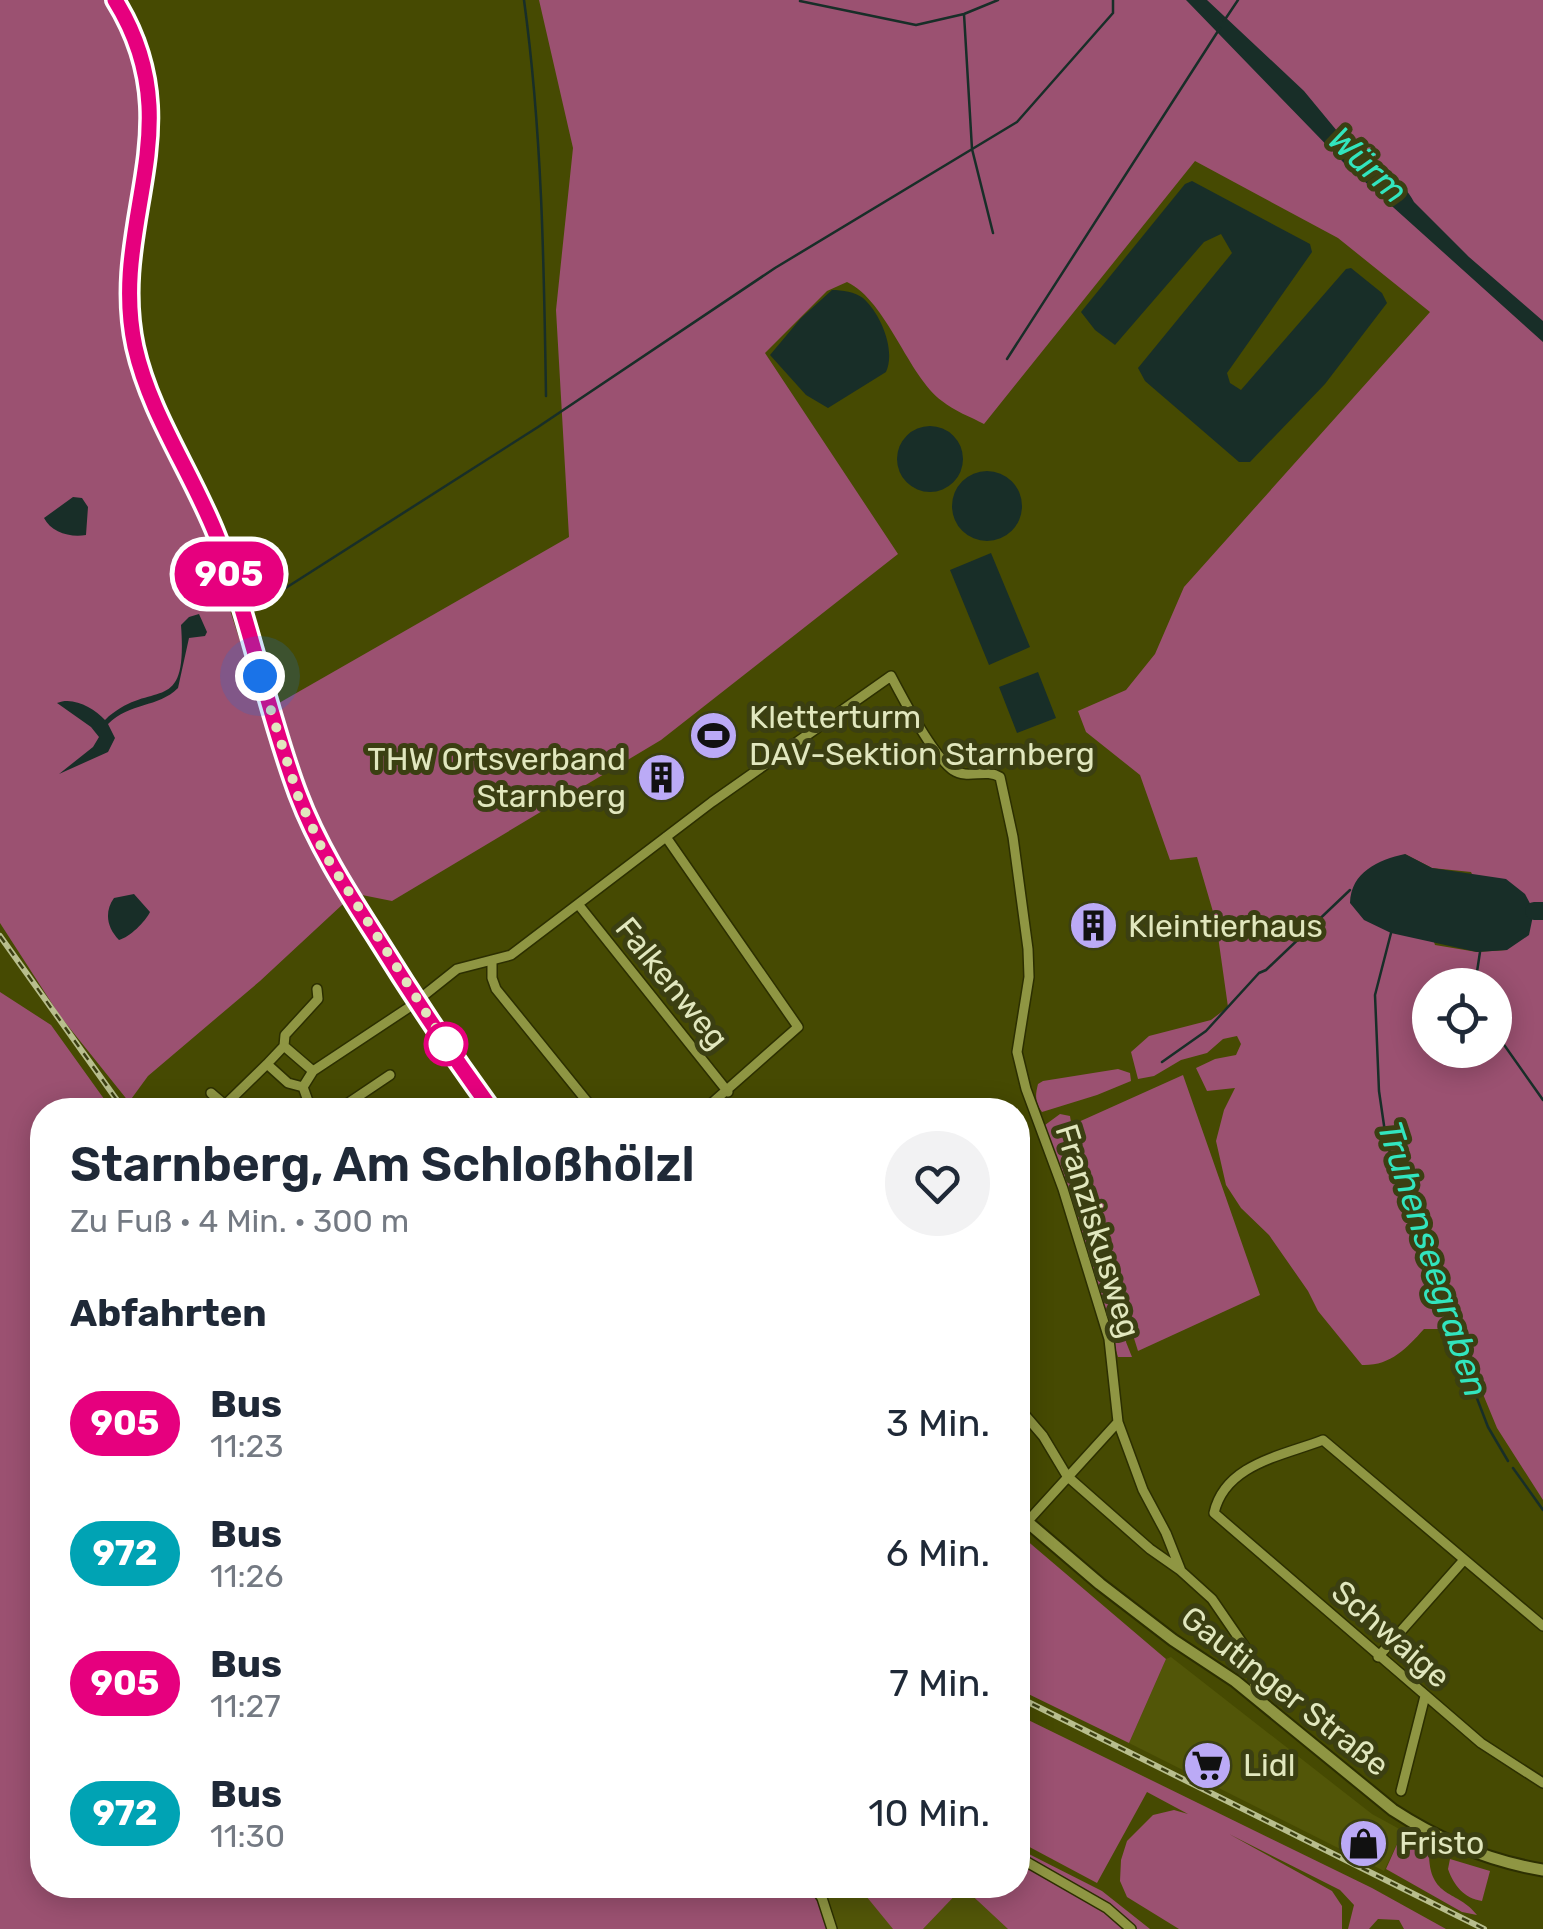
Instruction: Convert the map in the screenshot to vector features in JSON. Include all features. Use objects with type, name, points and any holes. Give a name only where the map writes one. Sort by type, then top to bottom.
[{"type":"main road","points":[[115,0],[128,20],[146,70],[150,142],[129,306],[143,381],[216,534],[278,737],[314,831],[336,875],[484,1098]]},
{"type":"main road","name":"Gautinger Straße","points":[[1030,1525],[1100,1584],[1258,1699],[1333,1763],[1421,1828],[1486,1856],[1543,1870]]},
{"type":"street","name":"Franziskusweg","points":[[666,837],[891,676],[910,713],[954,771],[969,775],[991,772],[1000,777],[1014,836],[1029,977],[1018,1052],[1030,1098]]},
{"type":"street","points":[[307,1098],[303,1088],[312,1071],[458,970],[512,956],[666,837],[798,1027],[720,1098]]},
{"type":"street","name":"Falkenweg","points":[[578,904],[728,1092]]},
{"type":"street","points":[[492,960],[496,989],[584,1098]]},
{"type":"street","points":[[232,1098],[284,1046],[286,1035],[318,998],[318,989]]},
{"type":"street","points":[[284,1046],[312,1071]]},
{"type":"street","points":[[267,1064],[288,1083],[303,1088]]},
{"type":"street","points":[[356,1098],[390,1076]]},
{"type":"street","points":[[212,1093],[217,1098]]},
{"type":"street","name":"Franziskusweg","points":[[1030,1099],[1063,1189],[1109,1339],[1118,1422],[1143,1490],[1181,1571],[1212,1599],[1248,1650],[1258,1699]]},
{"type":"street","points":[[1030,1421],[1066,1476],[1150,1550],[1181,1571]]},
{"type":"street","points":[[1030,1510],[1118,1422]]},
{"type":"street","name":"Schwaige","points":[[1463,1561],[1323,1440],[1242,1471],[1218,1495],[1214,1513],[1481,1743],[1543,1783]]},
{"type":"street","points":[[1378,1657],[1463,1561],[1543,1626]]},
{"type":"street","points":[[1401,1791],[1425,1696]]},
{"type":"street","points":[[1030,1864],[1107,1908],[1131,1929]]},
{"type":"street","points":[[822,1898],[832,1929]]},
{"type":"shaded area","points":[[0,0],[107,0],[137,65],[143,128],[122,308],[131,370],[141,401],[204,530],[304,830],[343,904],[148,1076],[132,1098],[126,1098],[60,1016],[0,923]]},
{"type":"shaded area","points":[[539,0],[1543,0],[1543,1500],[1497,1428],[1454,1324],[1447,1329],[1424,1329],[1389,1359],[1362,1365],[1318,1311],[1269,1235],[1241,1208],[1226,1185],[1216,1141],[1235,1088],[1207,1091],[1196,1068],[1236,1055],[1241,1044],[1237,1036],[1223,1039],[1207,1053],[1138,1079],[1131,1052],[1149,1036],[1211,1020],[1228,1007],[1216,922],[1197,857],[1170,860],[1140,775],[1086,732],[1078,711],[1126,690],[1155,654],[1184,587],[1430,312],[1338,238],[1195,161],[984,424],[952,408],[930,389],[886,321],[861,292],[847,282],[827,291],[765,353],[898,554],[661,740],[392,901],[357,894],[319,826],[279,703],[569,537],[556,310],[573,148]],"holes":[[[1405,854],[1432,868],[1471,872],[1507,950],[1477,952],[1435,945]]]},
{"type":"shaded area","points":[[0,992],[51,1025],[103,1098],[30,1098],[30,1898],[819,1898],[828,1929],[0,1929]]},
{"type":"shaded area","points":[[1118,1069],[1130,1073],[1131,1081],[1042,1112],[1038,1106],[1037,1088],[1043,1081]]},
{"type":"shaded area","points":[[1183,1075],[1260,1295],[1138,1351],[1128,1319],[1126,1342],[1132,1357],[1118,1357],[1045,1125],[1060,1114],[1070,1116],[1077,1160],[1087,1172],[1074,1124]]},
{"type":"shaded area","points":[[1030,1543],[1166,1659],[1129,1743],[1030,1695]]},
{"type":"shaded area","points":[[1171,1657],[1372,1814],[1403,1831],[1384,1871],[1129,1743],[1166,1659]]},
{"type":"shaded area","points":[[1030,1721],[1372,1888],[1446,1929],[1404,1929],[1399,1920],[1378,1919],[1369,1929],[1348,1929],[1354,1905],[1340,1890],[1229,1834],[1332,1891],[1342,1906],[1342,1929],[1179,1929],[1127,1897],[1120,1881],[1127,1841],[1153,1815],[1174,1810],[1188,1814],[1147,1792],[1097,1883],[1030,1847]]},
{"type":"shaded area","points":[[1403,1831],[1429,1850],[1433,1878],[1439,1886],[1477,1915],[1462,1912],[1386,1869]]},
{"type":"shaded area","points":[[1030,1855],[1102,1891],[1150,1929],[1008,1929],[975,1898],[1030,1898]]},
{"type":"shaded area","points":[[1450,1859],[1490,1871],[1482,1901],[1457,1886],[1448,1869]]},
{"type":"shaded area","points":[[825,1898],[868,1898],[894,1929],[835,1929]]},
{"type":"shaded area","points":[[868,1898],[953,1898],[923,1929],[893,1929]]},
{"type":"shaded area","points":[[952,1898],[976,1898],[1008,1929],[923,1929]]},
{"type":"water","name":"Würm","points":[[1186,0],[1207,0],[1304,91],[1347,143],[1402,186],[1469,257],[1543,321],[1543,342],[1344,163]]},
{"type":"water","points":[[1192,181],[1310,244],[1312,252],[1227,373],[1230,383],[1241,390],[1346,269],[1351,268],[1382,293],[1387,303],[1325,384],[1250,462],[1239,462],[1145,381],[1138,368],[1232,253],[1221,234],[1204,242],[1115,345],[1095,330],[1081,312],[1185,184]]},
{"type":"water","points":[[832,290],[856,294],[870,305],[885,333],[889,363],[886,372],[828,408],[806,395],[770,355],[801,318]]},
{"type":"water","points":[[930,426],[954,435],[963,459],[954,483],[930,492],[906,483],[897,459],[906,435]]},
{"type":"water","points":[[987,471],[1012,481],[1022,506],[1012,531],[987,541],[962,531],[952,506],[962,481]]},
{"type":"water","points":[[73,497],[82,498],[88,507],[86,535],[62,533],[44,518]]},
{"type":"water","points":[[991,553],[1030,647],[989,665],[950,570]]},
{"type":"water","points":[[199,614],[207,632],[205,636],[189,638],[178,688],[162,699],[117,717],[108,724],[115,738],[108,752],[59,774],[93,747],[99,737],[57,703],[83,704],[105,720],[122,707],[163,692],[179,674],[181,625]]},
{"type":"water","points":[[1038,672],[1056,718],[1017,733],[999,687]]},
{"type":"water","points":[[1405,854],[1432,868],[1506,879],[1525,894],[1534,911],[1529,935],[1507,950],[1477,952],[1391,933],[1364,920],[1350,903],[1355,883],[1376,864]]},
{"type":"water","points":[[134,894],[150,912],[137,929],[119,940],[110,925],[109,909],[114,898]]},
{"type":"waterway","points":[[524,0],[538,148],[546,396]]},
{"type":"waterway","points":[[800,1],[916,25],[964,14],[998,0]]},
{"type":"waterway","points":[[270,598],[538,427],[775,268],[1017,122],[1113,13],[1113,0]]},
{"type":"waterway","points":[[1224,21],[1238,0]]},
{"type":"waterway","points":[[964,14],[972,149],[993,233]]},
{"type":"waterway","points":[[1007,359],[1220,28]]},
{"type":"waterway","points":[[1162,1062],[1206,1031],[1259,973],[1350,890]]},
{"type":"waterway","points":[[1534,911],[1543,911]]},
{"type":"waterway","name":"Truhenseegraben","points":[[1391,933],[1375,995],[1379,1091],[1386,1139],[1412,1229],[1488,1427],[1508,1461]]},
{"type":"waterway","points":[[1478,968],[1480,952]]},
{"type":"waterway","points":[[1512,1056],[1543,1100]]},
{"type":"waterway","name":"Truhenseegraben","points":[[1513,1468],[1543,1510]]},
{"type":"railway","points":[[0,936],[115,1098]]},
{"type":"railway","points":[[1030,1703],[1484,1929]]},
{"type":"bus line","name":"905","points":[[115,0],[128,20],[146,70],[150,102],[150,142],[129,306],[143,381],[216,534],[278,737],[314,831],[336,875],[405,984],[484,1098]]},
{"type":"place","name":"Kletterturm DAV-Sektion Starnberg","points":[[714,735]]},
{"type":"place","name":"THW Ortsverband Starnberg","points":[[661,777]]},
{"type":"place","name":"Kleintierhaus","points":[[1093,926]]},
{"type":"place","name":"Lidl","points":[[1208,1765]]},
{"type":"place","name":"Fristo","points":[[1364,1843]]},
{"type":"route","points":[[260,676],[298,796],[324,853],[446,1044]]}]
